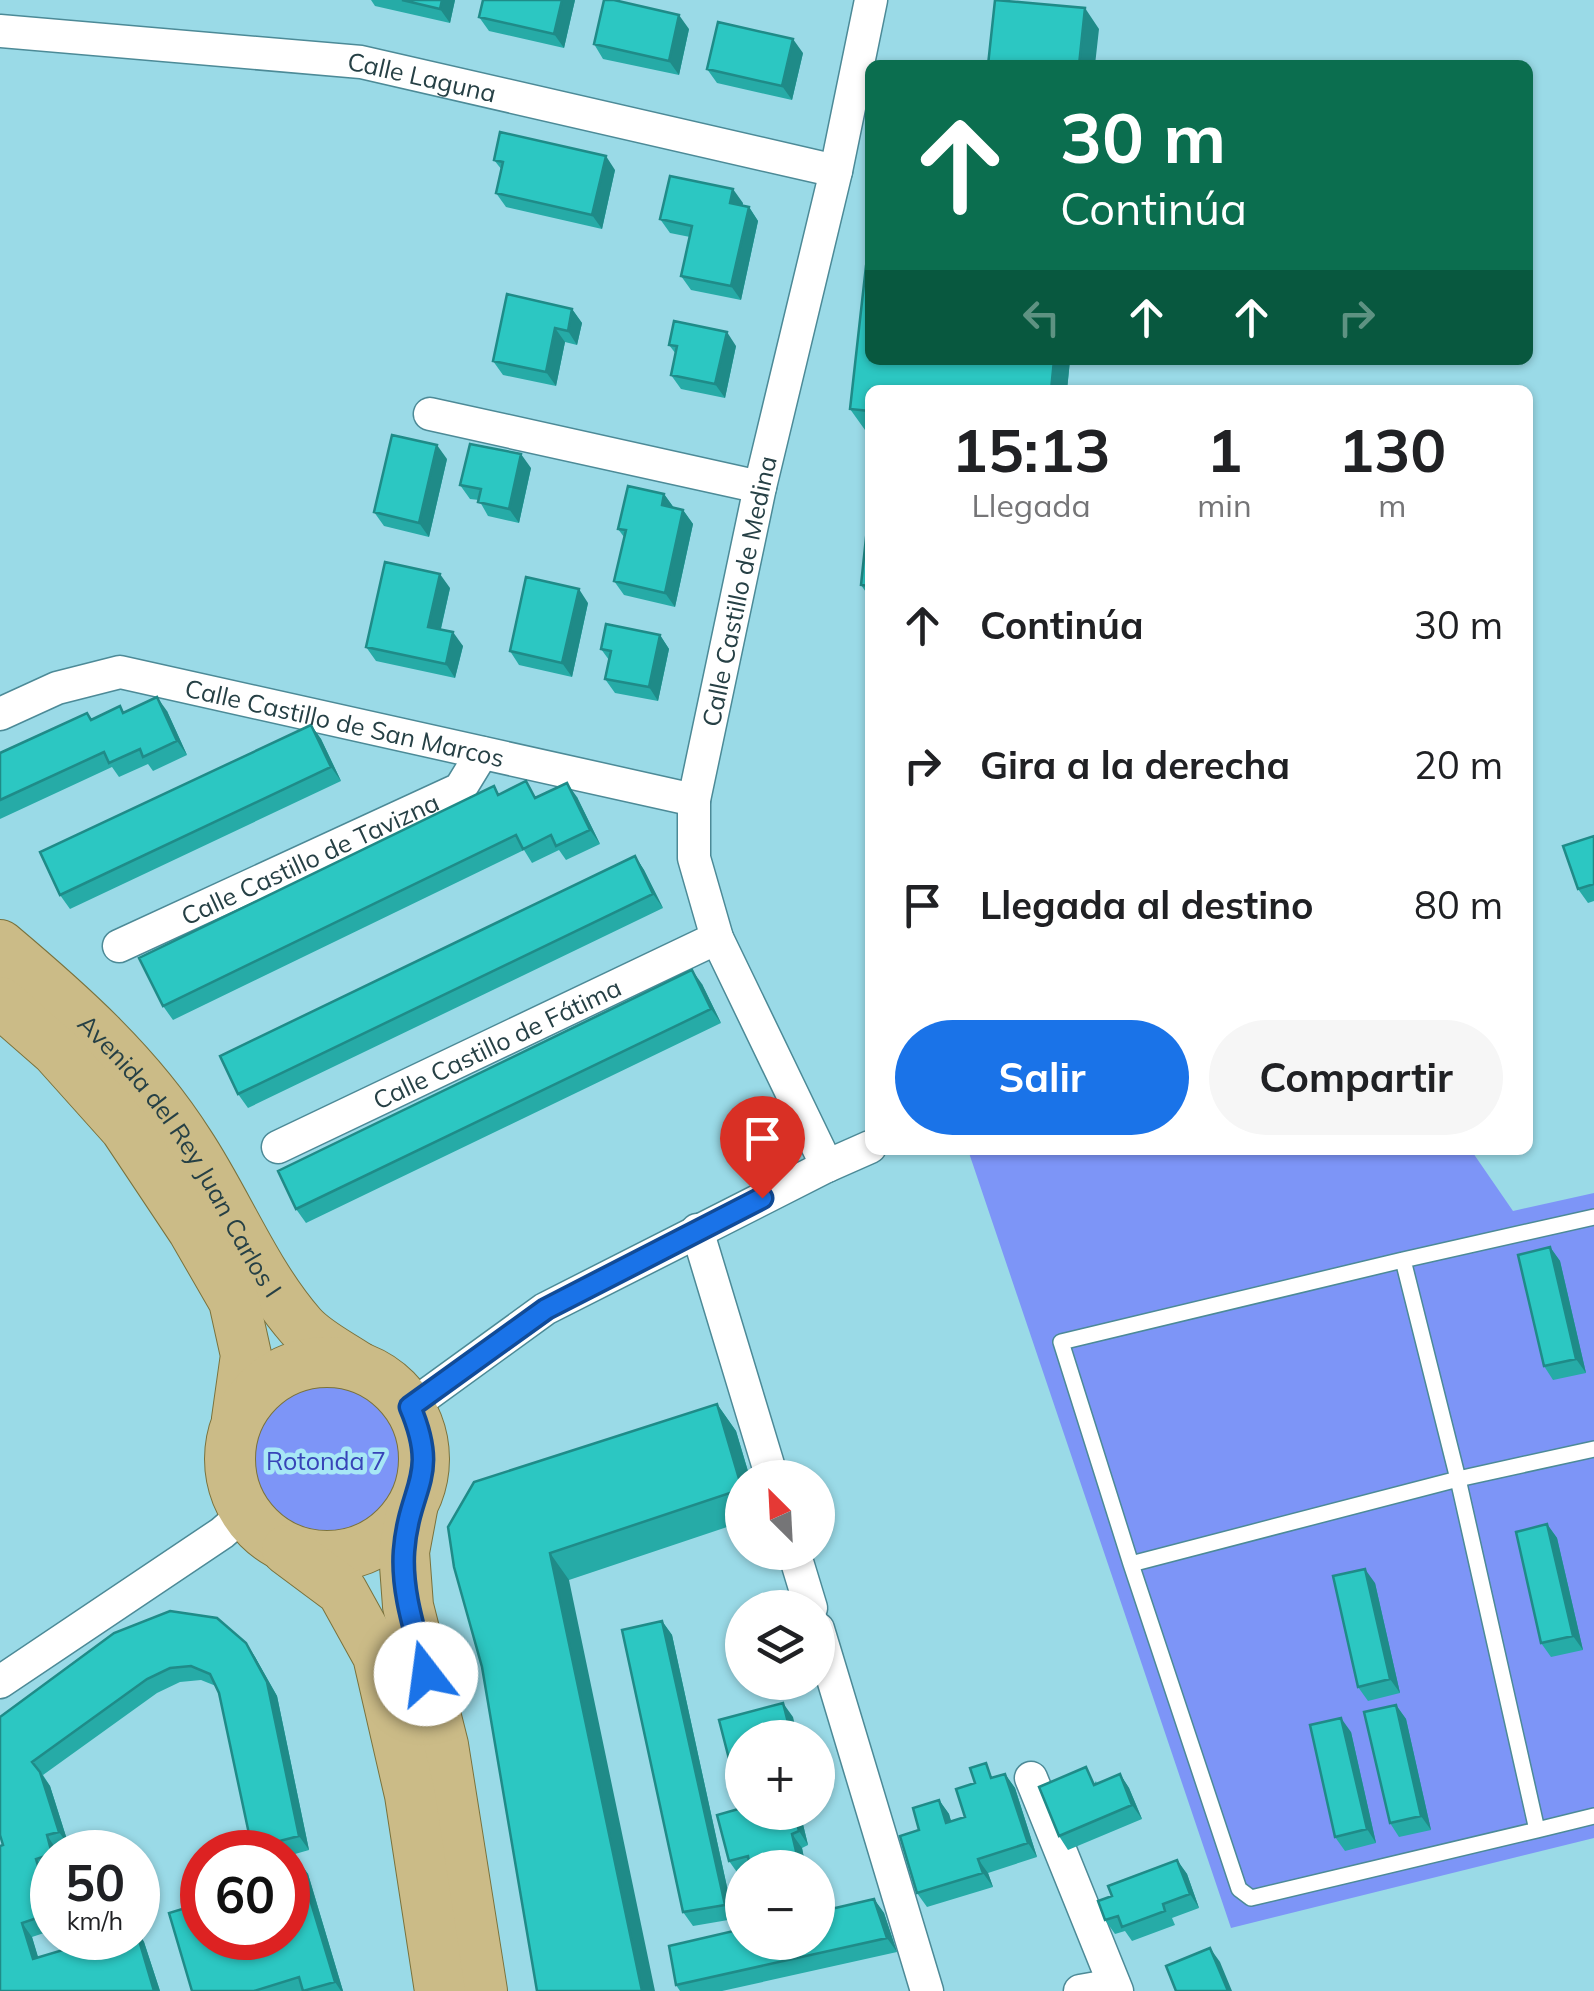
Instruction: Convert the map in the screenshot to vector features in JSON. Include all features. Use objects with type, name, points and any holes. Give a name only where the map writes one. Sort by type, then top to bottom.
[{"type":"main road","name":"Avenida del Rey Juan Carlos I","points":[[0,945],[67,1002],[138,1074],[189,1143],[257,1264],[303,1328],[357,1366]]},
{"type":"main road","name":"Avenida del Rey Juan Carlos I","points":[[0,1002],[56,1051],[126,1128],[234,1301],[246,1354],[238,1419]]},
{"type":"main road","points":[[440,1991],[410,1795],[378,1656],[342,1591],[262,1529],[231,1480],[229,1459],[238,1419],[252,1396],[275,1376],[300,1366],[330,1361],[357,1366],[390,1384],[410,1407],[422,1437],[422,1485],[412,1508],[404,1552],[408,1606],[443,1746],[482,1991]]},
{"type":"main road","points":[[262,1529],[298,1553],[327,1557],[358,1552],[386,1538],[412,1508]]},
{"type":"street","name":"Calle Castillo de Medina","points":[[826,1166],[717,938],[694,858],[694,800],[760,487],[836,172],[872,0]]},
{"type":"street","name":"Calle Laguna","points":[[0,31],[361,62],[836,172]]},
{"type":"street","points":[[430,414],[760,487]]},
{"type":"street","name":"Calle Castillo de San Marcos","points":[[0,714],[57,688],[120,672],[694,800]]},
{"type":"street","name":"Calle Castillo de Tavizna","points":[[119,946],[460,789],[482,753]]},
{"type":"street","name":"Calle Castillo de Fátima","points":[[278,1147],[717,938]]},
{"type":"street","points":[[410,1407],[546,1309],[865,1149]]},
{"type":"street","points":[[697,1230],[767,1460]]},
{"type":"street","points":[[0,1682],[222,1533],[262,1529]]},
{"type":"street","points":[[835,1687],[926,1991]]},
{"type":"street","points":[[1032,1778],[1116,1988],[1080,1991]]},
{"type":"lane","points":[[1594,1217],[1062,1342],[1239,1889],[1251,1898],[1594,1816]]},
{"type":"lane","points":[[1403,1260],[1458,1479],[1537,1830]]},
{"type":"lane","points":[[1131,1564],[1458,1479],[1594,1449]]},
{"type":"green space","points":[[970,1155],[1474,1155],[1513,1211],[1594,1193],[1594,1838],[1231,1928]]},
{"type":"green space","name":"Rotonda 7","points":[[326,1382],[356,1388],[381,1405],[398,1430],[404,1460],[398,1490],[381,1515],[356,1532],[326,1538],[296,1532],[271,1515],[254,1490],[248,1460],[254,1430],[271,1405],[296,1388]]},
{"type":"building","points":[[402,0],[442,0],[440,9]]},
{"type":"building","points":[[483,0],[562,0],[554,34],[479,17]]},
{"type":"building","points":[[604,0],[679,15],[669,61],[594,44]]},
{"type":"building","points":[[995,0],[1085,8],[1080,60],[989,60]]},
{"type":"building","points":[[718,22],[793,39],[782,86],[707,69]]},
{"type":"building","points":[[500,132],[606,156],[592,215],[496,193],[503,162],[494,160]]},
{"type":"building","points":[[670,176],[733,189],[730,203],[749,207],[731,286],[681,276],[692,226],[660,219]]},
{"type":"building","points":[[865,275],[865,365],[1054,365],[1052,385],[865,385],[865,410],[850,409]]},
{"type":"building","points":[[507,294],[572,309],[568,331],[555,328],[546,372],[493,361]]},
{"type":"building","points":[[674,321],[727,332],[715,384],[671,375],[677,346],[669,345]]},
{"type":"building","points":[[392,435],[437,445],[419,523],[374,512]]},
{"type":"building","points":[[470,444],[521,454],[509,509],[478,502],[481,489],[460,485]]},
{"type":"building","points":[[628,486],[664,494],[662,505],[683,510],[665,593],[614,581],[626,530],[618,529]]},
{"type":"building","points":[[865,547],[865,585],[861,585]]},
{"type":"building","points":[[385,562],[440,574],[428,627],[453,632],[446,664],[366,647]]},
{"type":"building","points":[[526,577],[579,589],[562,663],[510,651]]},
{"type":"building","points":[[606,624],[660,635],[649,687],[605,679],[611,651],[601,649]]},
{"type":"building","points":[[157,697],[177,741],[143,757],[140,749],[109,763],[104,752],[0,800],[0,753],[87,713],[91,720],[120,706],[123,713]]},
{"type":"building","points":[[311,725],[331,767],[60,895],[40,852]]},
{"type":"building","points":[[526,781],[535,798],[567,783],[590,830],[556,846],[551,835],[523,849],[516,835],[163,1006],[139,958],[494,786],[498,795]]},
{"type":"building","points":[[1594,836],[1594,884],[1578,889],[1563,846]]},
{"type":"building","points":[[635,856],[653,894],[238,1094],[220,1056]]},
{"type":"building","points":[[692,970],[711,1009],[296,1209],[278,1171]]},
{"type":"building","points":[[1550,1247],[1576,1359],[1544,1366],[1518,1255]]},
{"type":"building","points":[[717,1404],[733,1460],[725,1460],[725,1495],[550,1553],[642,1991],[537,1991],[482,1667],[454,1567],[448,1527],[474,1482]]},
{"type":"building","points":[[1547,1524],[1573,1636],[1541,1643],[1516,1532]]},
{"type":"building","points":[[1365,1569],[1390,1679],[1358,1687],[1333,1576]]},
{"type":"building","points":[[170,1611],[217,1618],[246,1643],[267,1682],[298,1830],[248,1830],[219,1693],[210,1674],[191,1666],[170,1668],[147,1679],[32,1762],[40,1772],[58,1830],[30,1830],[30,1920],[22,1923],[30,1960],[145,1960],[154,1991],[0,1991],[0,1717],[114,1633]]},
{"type":"building","points":[[662,1621],[725,1905],[683,1912],[622,1630]]},
{"type":"building","points":[[783,1703],[787,1720],[725,1720],[725,1743],[719,1720]]},
{"type":"building","points":[[1396,1705],[1421,1816],[1390,1823],[1364,1712]]},
{"type":"building","points":[[1341,1718],[1367,1829],[1335,1837],[1310,1725]]},
{"type":"building","points":[[986,1763],[991,1778],[1005,1774],[1028,1843],[978,1859],[983,1873],[917,1893],[900,1836],[919,1830],[913,1808],[939,1800],[946,1823],[965,1817],[956,1789],[975,1783],[970,1768]]},
{"type":"building","points":[[1086,1767],[1094,1785],[1120,1774],[1132,1805],[1059,1836],[1039,1787]]},
{"type":"building","points":[[725,1813],[725,1830],[799,1830],[792,1834],[796,1850],[726,1850],[717,1815]]},
{"type":"building","points":[[1177,1860],[1190,1894],[1163,1904],[1165,1911],[1122,1927],[1118,1916],[1105,1920],[1098,1901],[1112,1896],[1108,1886]]},
{"type":"building","points":[[874,1899],[887,1938],[835,1950],[835,1908]]},
{"type":"building","points":[[310,1900],[335,1982],[303,1991],[299,1977],[254,1991],[192,1991],[183,1960],[310,1960]]},
{"type":"building","points":[[180,1910],[180,1950],[169,1913]]},
{"type":"building","points":[[725,1933],[725,1960],[788,1960],[676,1985],[669,1946]]},
{"type":"building","points":[[1210,1948],[1228,1991],[1176,1991],[1166,1966]]},
{"type":"route","points":[[426,1674],[408,1606],[404,1552],[425,1459],[422,1437],[410,1407],[546,1309],[762,1198]]}]
